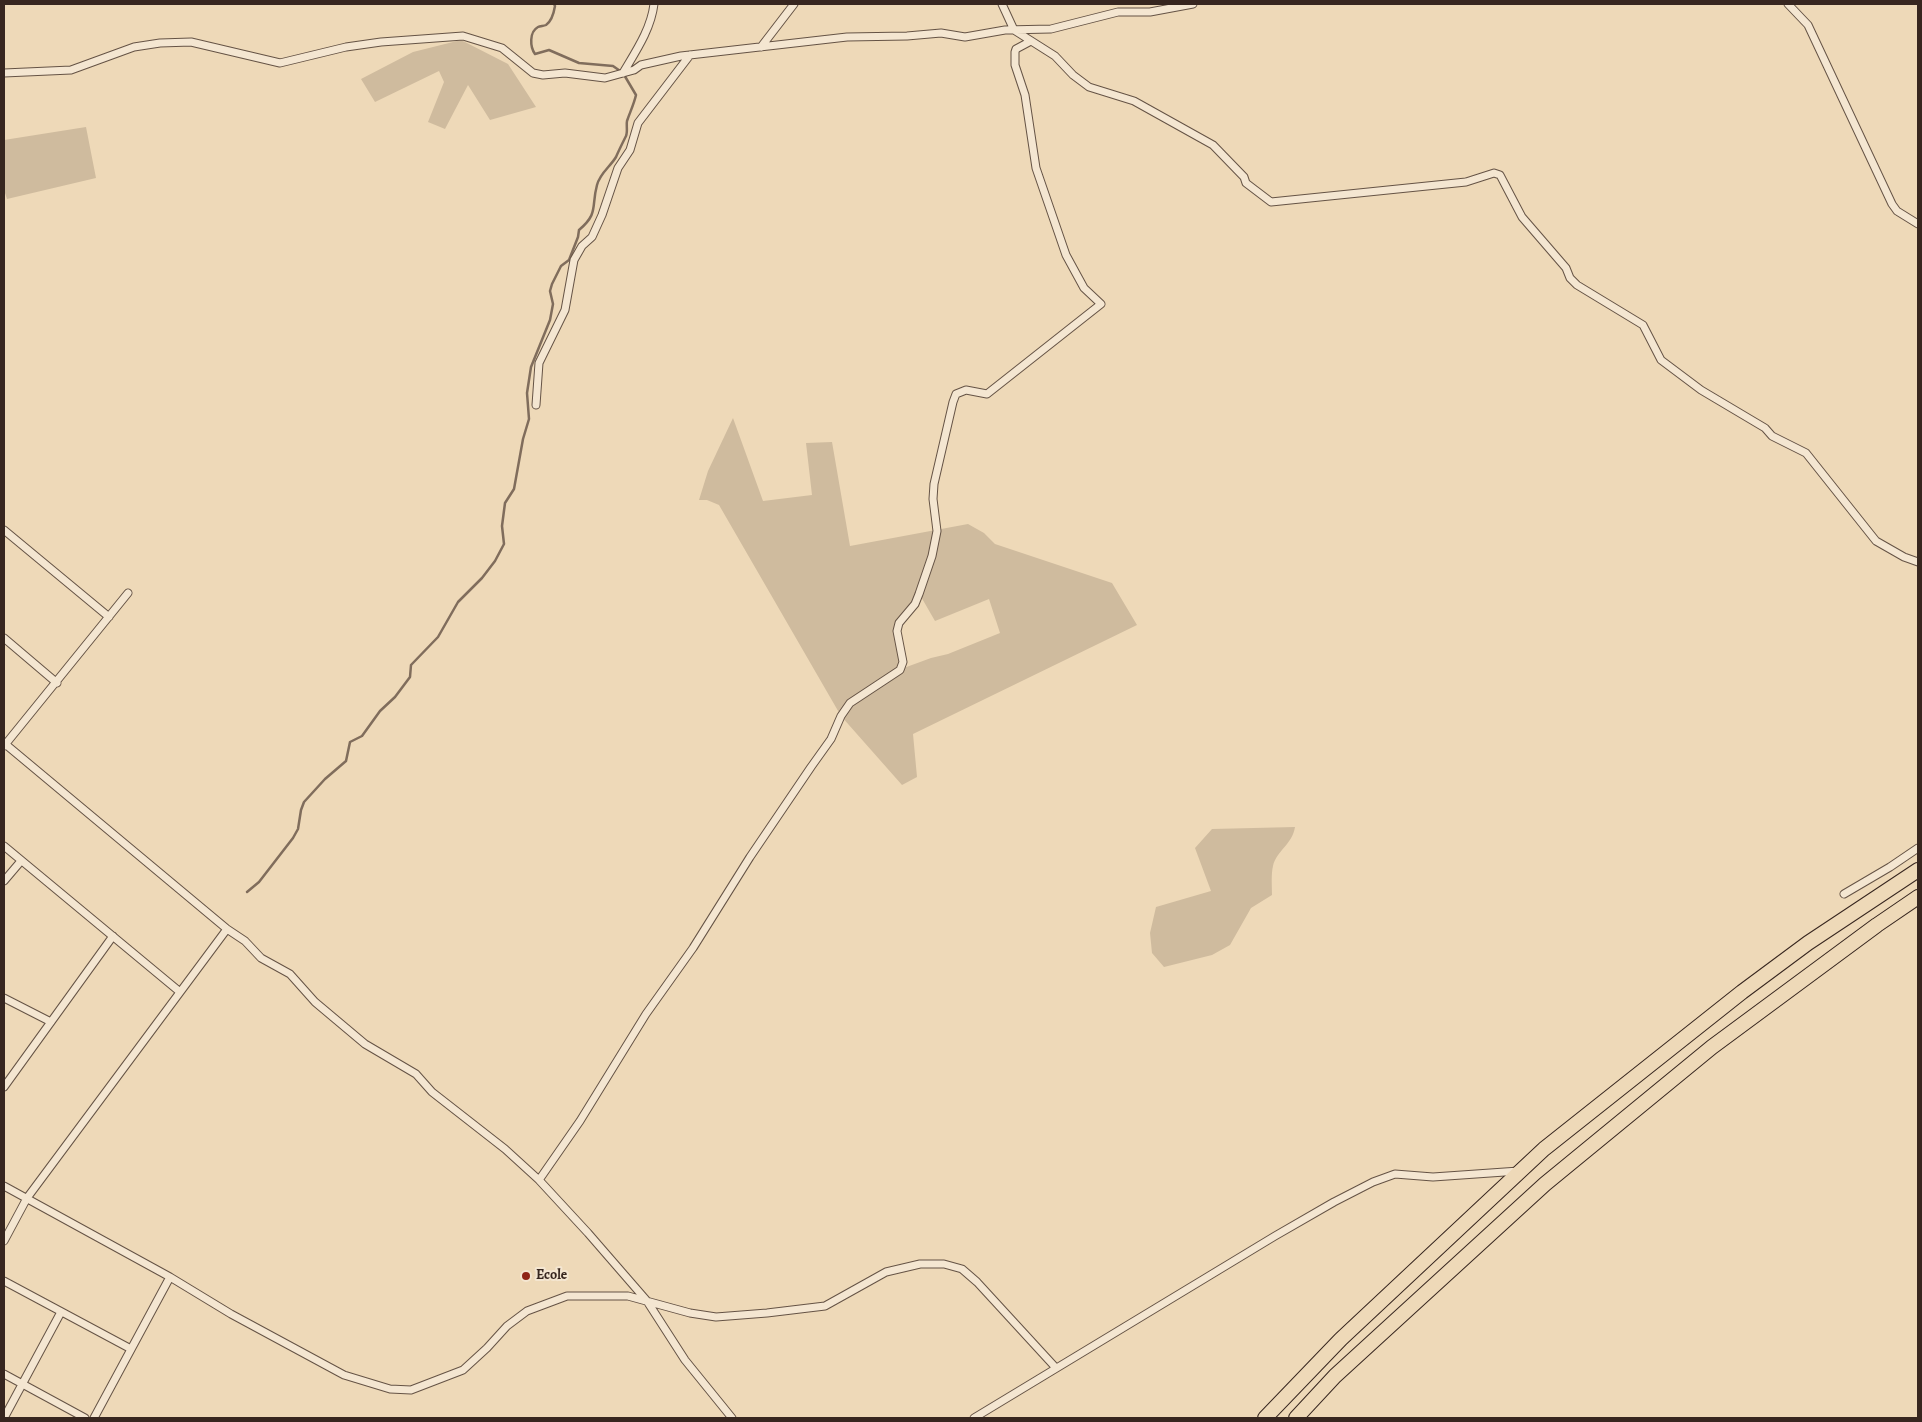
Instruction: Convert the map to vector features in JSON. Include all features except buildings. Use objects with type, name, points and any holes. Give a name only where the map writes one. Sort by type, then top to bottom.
[{"type":"highway","points":[[1265,1418],[1341,1339],[1544,1148],[1742,992],[1808,943],[1918,870]]},
{"type":"highway","points":[[1296,1418],[1335,1376],[1545,1184],[1712,1047],[1918,897]]},
{"type":"street","points":[[623,73],[652,17],[654,4]]},
{"type":"street","points":[[761,47],[794,4]]},
{"type":"street","points":[[1002,4],[1014,30],[1055,56],[1073,75],[1089,87],[1134,101],[1213,145],[1238,171],[1246,183],[1271,202],[1466,182],[1494,173],[1500,175],[1522,217],[1566,268],[1570,278],[1577,285],[1643,325],[1661,360],[1700,390],[1765,428],[1772,436],[1806,453],[1876,541],[1904,557],[1918,562]]},
{"type":"street","points":[[4,73],[71,70],[134,47],[160,43],[191,42],[280,63],[355,46],[406,39],[463,36],[502,48],[533,73],[543,75],[565,73],[604,78],[634,70],[641,65],[690,55],[848,37],[941,33],[965,37],[1014,30],[1051,29],[1118,12],[1150,12],[1193,4]]},
{"type":"street","points":[[1788,4],[1808,25],[1892,204],[1898,211],[1918,224]]},
{"type":"street","points":[[539,1180],[580,1121],[641,1021],[693,948],[750,857],[831,739],[841,716],[850,703],[900,670],[903,662],[897,631],[898,624],[915,604],[920,594],[932,556],[937,531],[933,499],[934,484],[956,394],[966,390],[987,394],[1101,304],[1084,288],[1066,255],[1052,220],[1036,168],[1025,94],[1016,65],[1015,52],[1016,49],[1031,41]]},
{"type":"street","points":[[536,405],[539,363],[565,310],[574,260],[582,246],[592,238],[618,168],[630,150],[638,123],[690,55]]},
{"type":"street","points":[[4,530],[109,617]]},
{"type":"street","points":[[128,593],[57,683],[4,745],[227,929],[245,941],[261,958],[290,974],[315,1002],[365,1044],[416,1074],[432,1092],[505,1149],[539,1180],[647,1301],[685,1360],[732,1418]]},
{"type":"street","points":[[4,638],[57,683]]},
{"type":"street","points":[[4,846],[180,992]]},
{"type":"street","points":[[1844,894],[1918,848]]},
{"type":"street","points":[[4,881],[21,861]]},
{"type":"street","points":[[4,1241],[27,1198],[227,929]]},
{"type":"street","points":[[4,1087],[113,936]]},
{"type":"street","points":[[4,998],[51,1022]]},
{"type":"street","points":[[974,1418],[1275,1236],[1373,1182],[1396,1174],[1434,1176],[1520,1171]]},
{"type":"street","points":[[4,1186],[170,1277],[231,1314],[344,1375],[390,1389],[411,1390],[463,1370],[508,1326],[527,1312],[567,1296],[628,1296],[690,1313],[716,1317],[811,1309],[825,1306],[886,1272],[920,1264],[944,1264],[962,1269],[977,1282],[1056,1368]]},
{"type":"street","points":[[94,1418],[170,1277]]},
{"type":"street","points":[[4,1281],[131,1349]]},
{"type":"street","points":[[4,1418],[61,1312]]},
{"type":"street","points":[[4,1374],[85,1418]]},
{"type":"shaded area","points":[[461,40],[508,64],[536,107],[490,120],[468,85],[445,129],[428,122],[444,82],[439,71],[375,102],[361,79],[413,52]]},
{"type":"shaded area","points":[[86,127],[96,178],[7,199],[4,190],[4,140]]},
{"type":"shaded area","points":[[733,418],[763,501],[812,495],[806,443],[832,442],[850,546],[968,524],[984,533],[995,544],[1112,583],[1137,625],[913,734],[917,777],[902,785],[841,716],[719,505],[707,500],[699,500],[708,471]],"holes":[[[920,595],[935,621],[989,599],[1000,633],[948,654],[901,669],[898,624]]]},
{"type":"shaded area","points":[[1295,827],[1291,838],[1275,860],[1272,876],[1272,895],[1251,908],[1230,945],[1212,955],[1164,967],[1152,953],[1150,933],[1156,907],[1211,891],[1195,848],[1212,829]]},
{"type":"waterway","points":[[247,892],[259,882],[293,838],[298,829],[304,802],[325,779],[346,761],[350,742],[362,736],[380,711],[395,697],[410,677],[411,665],[438,637],[458,602],[482,578],[495,561],[504,544],[502,526],[505,503],[514,489],[523,439],[529,419],[527,393],[531,367],[550,320],[553,304],[550,291],[552,284],[561,266],[569,260],[579,230],[592,214],[598,181],[616,157],[626,136],[627,121],[636,95],[623,73],[613,66],[579,63],[549,50],[535,54],[531,44],[533,32],[550,21],[554,11],[554,4]]},
{"type":"place","name":"Ecole","points":[[526,1276]]}]
